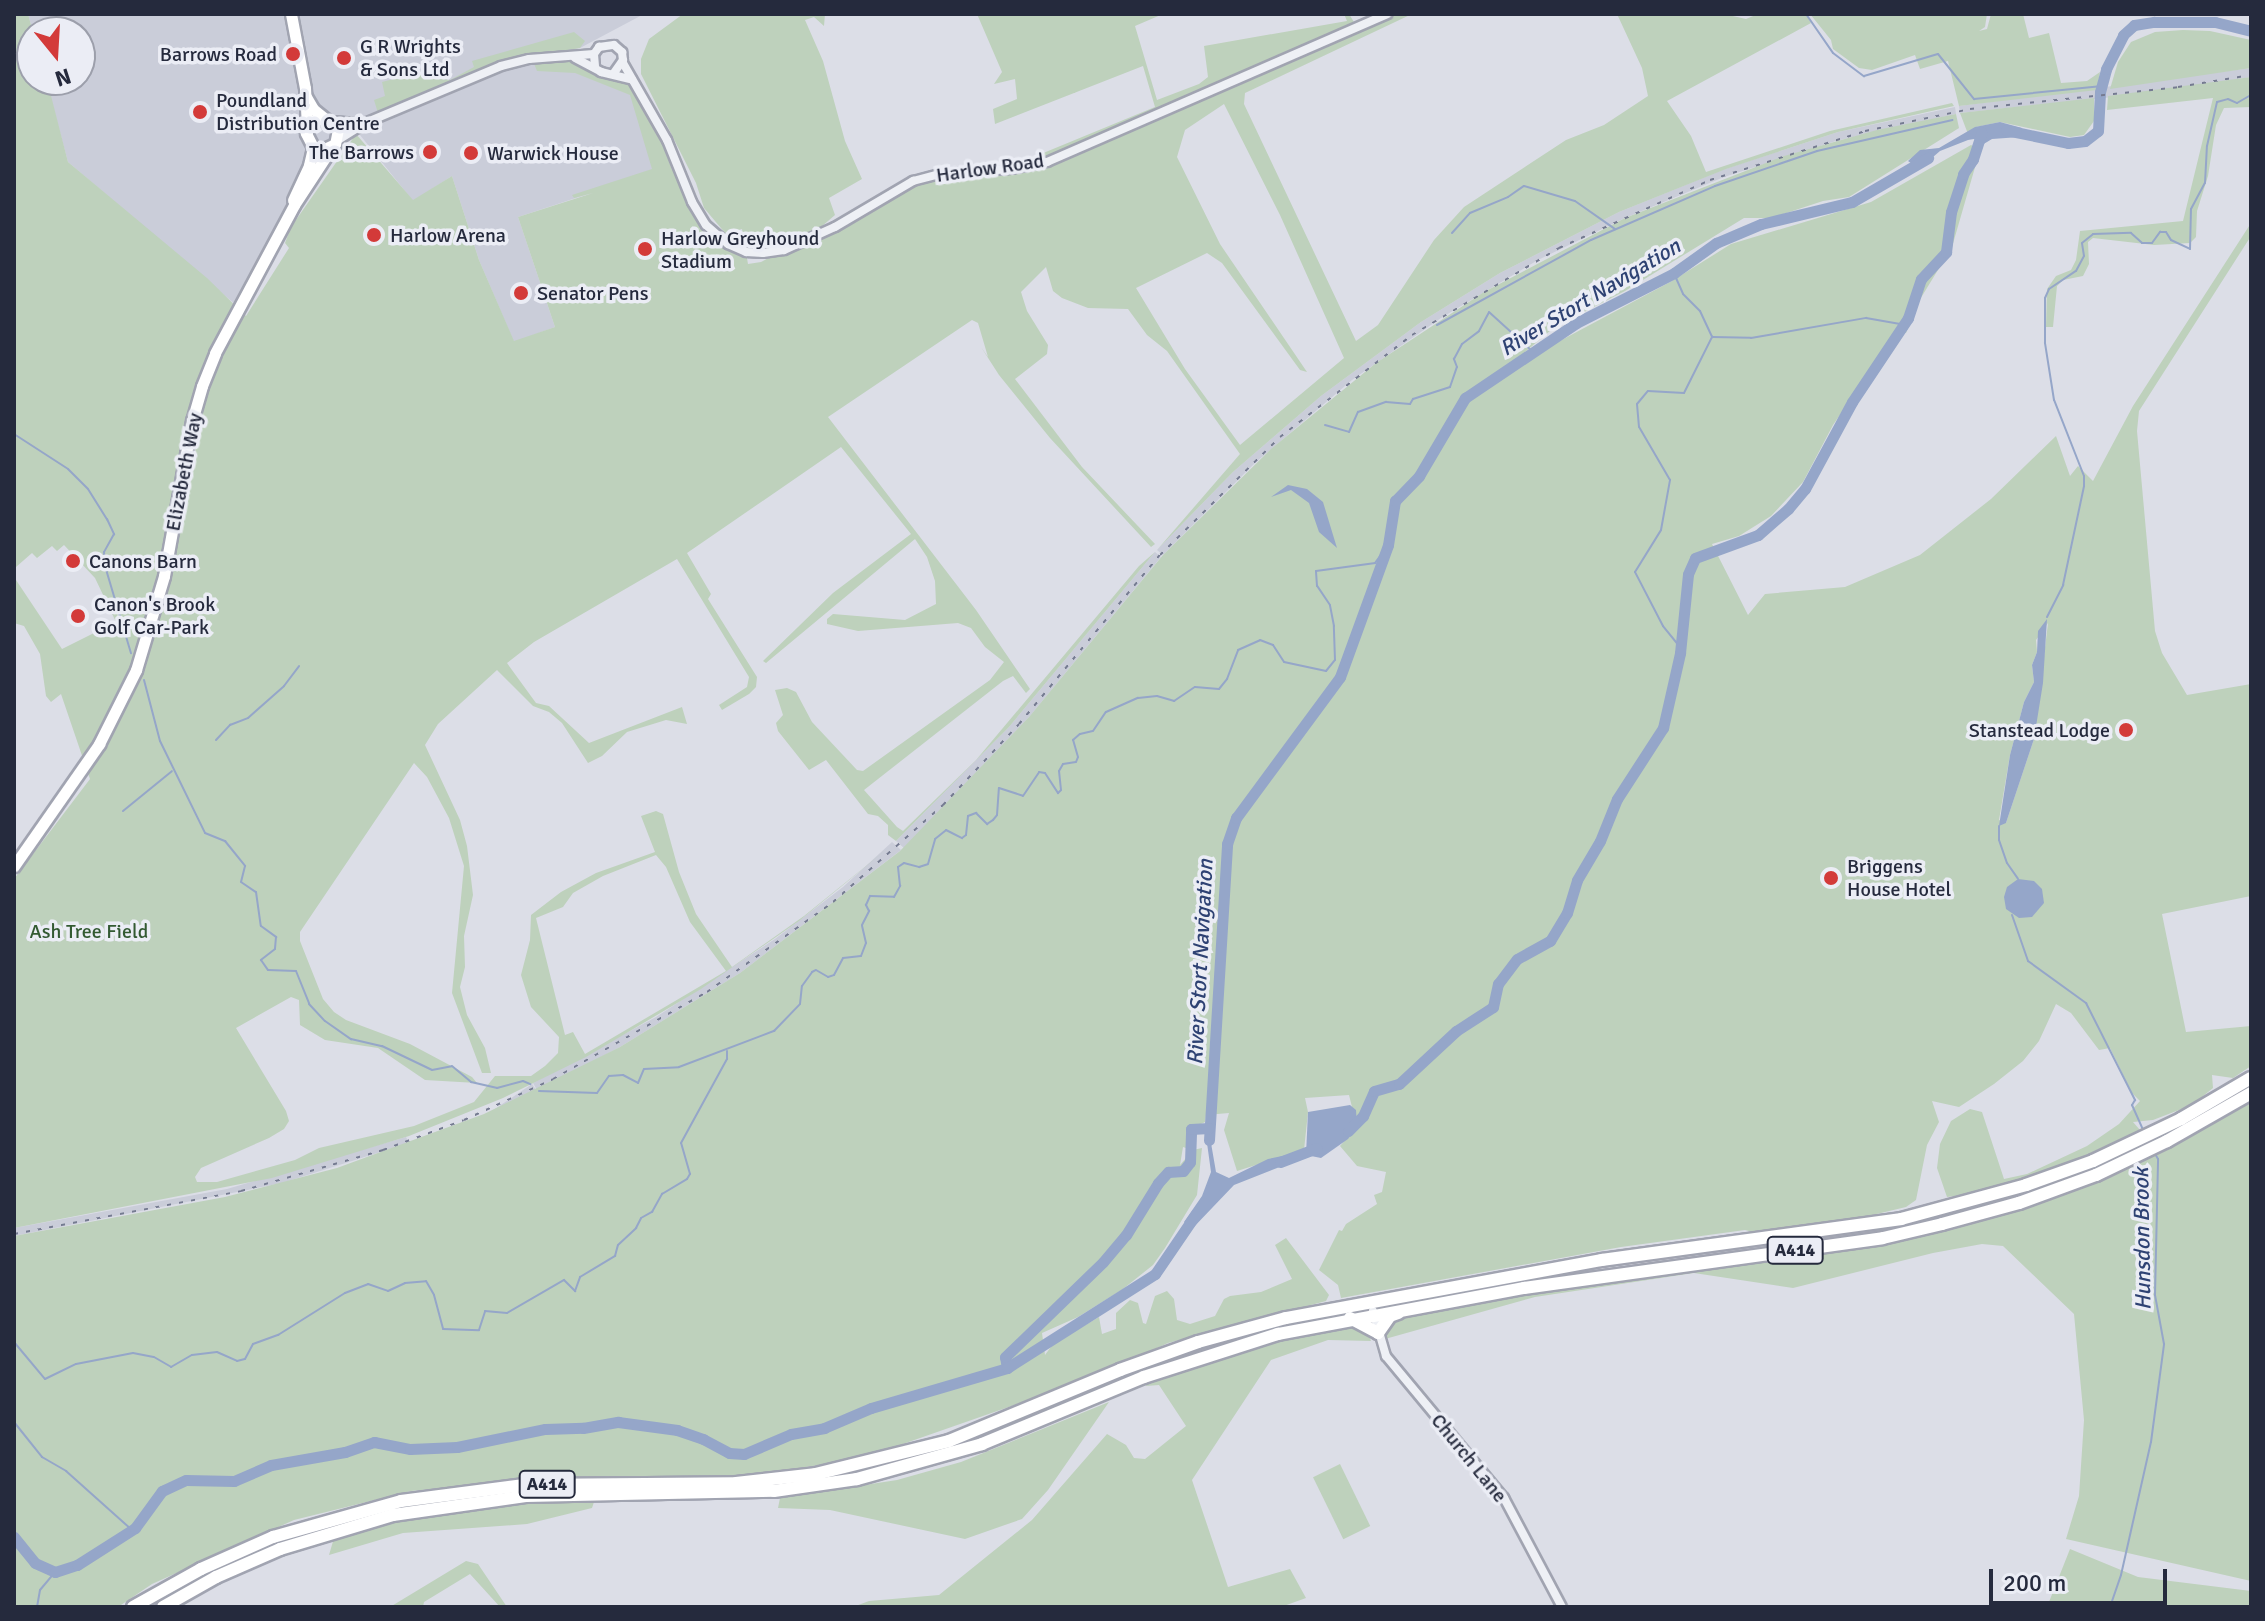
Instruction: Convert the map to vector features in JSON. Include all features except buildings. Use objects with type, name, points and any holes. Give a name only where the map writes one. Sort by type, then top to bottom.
[{"type":"highway","name":"A414","points":[[163,1607],[216,1577],[280,1549],[393,1515],[526,1496],[774,1491],[857,1479],[916,1465],[982,1444],[1196,1358],[1350,1318],[1372,1307],[1408,1308],[1593,1277],[1883,1238],[2019,1203],[2144,1145],[2161,1129],[2251,1078]]},
{"type":"highway","name":"A414","points":[[133,1607],[226,1556],[300,1527],[362,1509],[478,1489],[561,1484],[736,1483],[857,1467],[949,1441],[1198,1342],[1602,1260],[1901,1219],[2026,1185],[2144,1145],[2167,1141],[2251,1093]]},
{"type":"highway","points":[[1350,1318],[1378,1333],[1390,1316],[1408,1308]]},
{"type":"main road","points":[[291,14],[305,95],[307,138],[313,147],[322,150],[335,144],[338,129],[305,95]]},
{"type":"main road","points":[[307,128],[313,121],[327,119]]},
{"type":"main road","name":"Elizabeth Way","points":[[14,866],[99,744],[136,670],[164,576],[192,421],[202,386],[215,353],[294,205],[335,144]]},
{"type":"main road","name":"Elizabeth Way","points":[[294,205],[293,196],[309,165],[313,147]]},
{"type":"street","name":"Harlow Road","points":[[623,63],[667,140],[692,202],[706,225],[728,244],[746,252],[763,253],[784,250],[835,227],[913,181],[939,174],[1011,169],[1047,162],[1387,14]]},
{"type":"street","points":[[335,144],[365,123],[501,66],[537,58],[575,58],[594,54],[602,45],[614,45],[622,52],[623,63],[614,73]]},
{"type":"street","points":[[594,54],[595,66]]},
{"type":"street","points":[[575,58],[605,74],[614,73],[632,80]]},
{"type":"street","points":[[327,119],[365,123]]},
{"type":"street","name":"Church Lane","points":[[1372,1307],[1378,1333],[1390,1361],[1504,1498],[1562,1607]]},
{"type":"shaded area","points":[[644,14],[580,48],[501,66],[568,57],[623,77],[644,97],[679,169],[658,171],[518,217],[555,327],[514,342],[479,260],[452,176],[413,201],[356,130],[299,188],[236,305],[68,162],[50,96],[96,96],[96,16],[29,16]]},
{"type":"shaded area","points":[[2251,68],[2251,77],[2162,92],[1960,113],[1959,106]]},
{"type":"shaded area","points":[[1955,107],[1956,114],[1836,141],[1724,177],[1625,218],[1538,260],[1441,318],[1352,380],[1255,463],[1163,555],[1157,550],[1233,472],[1321,396],[1421,322],[1500,273],[1619,212],[1725,169],[1838,132]]},
{"type":"shaded area","points":[[1155,552],[1161,557],[1029,717],[904,848],[896,841],[1009,727]]},
{"type":"shaded area","points":[[892,842],[901,850],[740,973],[620,1047],[537,1090],[533,1083],[656,1017],[775,939],[843,887]]},
{"type":"shaded area","points":[[532,1084],[536,1090],[425,1165],[421,1159]]},
{"type":"shaded area","points":[[406,1137],[409,1143],[282,1183],[14,1236],[14,1228],[227,1189]]},
{"type":"green space","name":"Ash Tree Field","points":[[14,14],[29,16],[16,16],[16,96],[51,96],[68,162],[207,278],[246,316],[289,248],[285,243],[291,227],[356,134],[413,200],[452,176],[479,260],[514,341],[555,327],[518,217],[593,193],[574,198],[572,195],[652,169],[630,95],[575,73],[537,71],[533,61],[566,60],[589,69],[599,77],[619,79],[630,86],[658,132],[672,170],[679,169],[706,225],[746,252],[748,264],[761,262],[913,181],[1014,165],[1155,107],[1143,66],[995,124],[993,109],[1017,99],[1015,79],[994,84],[1002,72],[977,14],[1163,14],[1135,26],[1157,100],[1199,84],[1208,77],[1204,46],[1347,21],[1344,14],[1349,14],[1357,27],[1387,14],[1412,14],[1245,93],[1244,104],[1356,341],[1378,325],[1434,240],[1464,207],[1566,140],[1604,125],[1648,96],[1642,68],[1617,14],[1724,14],[1746,19],[1758,14],[1806,14],[1811,23],[1667,101],[1691,136],[1706,172],[1830,131],[1952,103],[1954,106],[1838,132],[1726,169],[1619,212],[1500,273],[1421,322],[1321,396],[1233,472],[1157,550],[1240,454],[1167,351],[1147,335],[1128,309],[1088,308],[1062,298],[1053,291],[1046,267],[1021,292],[1027,311],[1048,345],[1047,354],[1015,379],[1082,467],[1155,544],[1151,547],[1050,438],[999,375],[981,347],[988,357],[978,323],[972,320],[828,417],[976,610],[1030,689],[1026,693],[1013,676],[1003,681],[864,790],[903,831],[976,760],[1139,566],[1155,552],[1009,727],[896,841],[888,835],[888,825],[878,816],[868,814],[826,760],[809,770],[778,731],[776,723],[783,715],[775,690],[787,688],[796,692],[812,722],[857,770],[863,771],[990,680],[1004,662],[985,647],[971,628],[958,623],[858,631],[827,624],[827,619],[833,614],[905,620],[936,604],[935,581],[927,557],[915,539],[766,663],[763,661],[833,593],[911,534],[841,447],[687,553],[711,594],[708,599],[757,677],[756,687],[749,694],[722,710],[719,705],[747,687],[749,677],[677,559],[534,642],[507,663],[536,703],[549,706],[589,743],[682,707],[687,724],[666,720],[627,732],[602,756],[588,763],[562,723],[549,712],[533,706],[497,670],[438,724],[425,745],[460,820],[467,846],[473,895],[464,936],[465,967],[460,987],[467,1015],[485,1048],[491,1073],[482,1073],[452,993],[464,866],[449,818],[427,777],[414,763],[300,932],[300,941],[323,999],[334,1012],[346,1020],[410,1044],[472,1077],[477,1083],[425,1080],[378,1048],[325,1040],[300,1025],[299,1000],[291,997],[236,1028],[289,1121],[284,1129],[269,1138],[201,1168],[195,1177],[197,1182],[217,1182],[295,1160],[319,1148],[414,1126],[474,1102],[495,1076],[531,1076],[545,1066],[558,1053],[559,1037],[531,1007],[521,975],[530,940],[531,915],[561,892],[596,873],[655,852],[641,816],[656,811],[663,814],[679,872],[696,914],[732,967],[804,916],[892,845],[799,921],[701,989],[586,1057],[503,1098],[409,1136],[272,1178],[14,1228],[14,879],[90,779],[61,694],[51,702],[46,696],[40,654],[24,626],[14,623]],"holes":[[[1224,104],[1280,215],[1344,358],[1240,445],[1185,369],[1136,288],[1207,253],[1222,263],[1300,370],[1307,372],[1220,244],[1177,157],[1185,130]],[[64,545],[95,578],[116,622],[62,649],[14,577],[16,567],[32,553],[37,558],[52,546],[57,551]],[[656,855],[666,867],[690,922],[726,971],[585,1054],[573,1032],[565,1035],[536,918],[563,907],[573,893],[603,876]]]},
{"type":"green space","points":[[683,14],[825,14],[824,26],[814,17],[805,20],[823,61],[845,141],[862,179],[829,198],[835,215],[821,227],[790,242],[778,238],[763,245],[745,247],[742,229],[726,234],[704,208],[696,183],[641,74],[641,59],[649,39]]},
{"type":"green space","points":[[1810,14],[1987,14],[1985,27],[1979,31],[1987,29],[1991,14],[2023,14],[2029,38],[2049,33],[2061,83],[2087,81],[2100,72],[2097,90],[1959,106],[1948,61],[1920,69],[1915,55],[1872,70],[1859,68],[1833,49],[1831,40]]},
{"type":"green space","points":[[2210,31],[2251,40],[2251,68],[2110,89],[2118,62],[2131,42],[2155,32]]},
{"type":"green space","points":[[574,32],[585,41],[580,48],[519,58],[378,113],[374,100],[385,96],[382,82],[439,67],[442,79],[450,80],[474,67],[472,61]]},
{"type":"green space","points":[[2251,77],[2251,107],[2224,108],[2216,125],[2208,176],[2197,211],[2196,237],[2190,243],[2154,245],[2093,238],[2088,242],[2089,264],[2083,276],[2063,280],[2057,286],[2053,327],[2046,327],[2047,289],[2056,276],[2071,270],[2076,260],[2080,231],[2183,221],[2213,98],[2107,110],[2108,96]]},
{"type":"green space","points":[[2094,98],[2094,121],[2084,135],[2070,137],[2000,122],[1976,127],[1968,134],[1960,113]]},
{"type":"green space","points":[[1956,114],[1959,128],[1849,197],[1823,201],[1771,218],[1744,218],[1625,291],[1580,314],[1570,314],[1525,352],[1525,364],[1543,350],[1672,281],[1731,244],[1871,202],[1971,145],[1980,150],[1952,247],[1919,301],[1906,333],[1897,331],[1833,425],[1803,482],[1771,516],[1739,536],[1712,544],[1748,615],[1765,594],[1845,587],[1920,555],[1991,499],[2056,436],[2070,476],[2078,466],[2093,481],[2133,406],[2251,223],[2251,236],[2139,411],[2137,431],[2155,631],[2162,653],[2187,695],[2251,684],[2251,896],[2162,914],[2186,1032],[2251,1026],[2251,1066],[2233,1078],[2212,1075],[2213,1088],[2192,1105],[2153,1120],[2133,1122],[2140,1130],[2080,1158],[1979,1193],[1947,1197],[1937,1168],[1940,1144],[1951,1121],[1970,1109],[1982,1112],[2004,1179],[2027,1174],[2087,1146],[2119,1124],[2140,1101],[2132,1093],[2110,1048],[2099,1050],[2071,1013],[2056,1004],[2039,1041],[2023,1061],[1994,1084],[1959,1107],[1932,1101],[1939,1122],[1927,1145],[1916,1200],[1906,1207],[1843,1222],[1761,1234],[1745,1230],[1621,1247],[1341,1298],[1338,1285],[1319,1270],[1339,1230],[1342,1231],[1346,1224],[1377,1204],[1374,1195],[1382,1192],[1386,1172],[1357,1166],[1340,1146],[1357,1127],[1349,1095],[1305,1098],[1308,1112],[1304,1150],[1237,1171],[1224,1130],[1229,1113],[1206,1115],[1205,1122],[1191,1129],[1189,1149],[1183,1147],[1180,1165],[1193,1150],[1202,1148],[1197,1195],[1165,1248],[1153,1265],[1123,1289],[1078,1317],[1042,1333],[1045,1355],[1053,1344],[1099,1317],[1102,1334],[1116,1329],[1116,1313],[1130,1300],[1138,1303],[1143,1323],[1146,1324],[1155,1296],[1167,1291],[1174,1299],[1177,1320],[1190,1324],[1215,1316],[1224,1299],[1230,1296],[1261,1292],[1292,1279],[1275,1245],[1286,1238],[1329,1295],[1326,1301],[1168,1343],[1094,1377],[860,1459],[738,1477],[538,1479],[411,1491],[294,1520],[152,1584],[118,1607],[14,1607],[14,1236],[225,1197],[337,1168],[484,1114],[620,1047],[740,973],[900,851],[1029,717],[1163,555],[1271,449],[1376,363],[1484,292],[1625,218],[1784,156],[1877,130]],"holes":[[[2048,623],[2034,739],[2006,823],[1999,820],[2010,755],[2024,702],[2034,682],[2032,665],[2037,652],[2036,640]]]},
{"type":"green space","points":[[2251,1098],[2251,1581],[2066,1539],[2079,1496],[2084,1420],[2074,1314],[2003,1246],[1982,1244],[1933,1253],[1793,1288],[1694,1273],[1535,1297],[1385,1339],[1389,1320],[1476,1299],[1866,1246],[1968,1225],[2039,1202],[2119,1170],[2195,1132]]},
{"type":"green space","points":[[1353,1324],[1368,1332],[1371,1341],[1328,1340],[1271,1360],[1192,1480],[1228,1587],[1290,1569],[1306,1598],[1281,1607],[853,1607],[869,1601],[939,1595],[1032,1520],[1107,1434],[1126,1445],[1134,1458],[1145,1459],[1186,1426],[1159,1385],[1146,1386],[1147,1381],[1276,1340]]},
{"type":"green space","points":[[1109,1402],[1048,1490],[1022,1519],[965,1539],[830,1510],[778,1508],[780,1498],[897,1480],[961,1462]]},
{"type":"green space","points":[[1340,1464],[1370,1526],[1343,1539],[1313,1477]]},
{"type":"green space","points":[[558,1501],[594,1502],[592,1508],[527,1524],[403,1533],[329,1555],[334,1538],[374,1527],[455,1510]]},
{"type":"green space","points":[[2070,1549],[2138,1577],[2251,1591],[2251,1607],[2047,1607]]},
{"type":"green space","points":[[466,1561],[478,1564],[507,1607],[500,1607],[470,1574],[424,1602],[423,1607],[390,1607]]},
{"type":"water","points":[[2000,122],[2022,128],[2020,137],[1992,139],[1982,145],[1974,139],[1968,140],[1940,151],[1919,169],[1908,161],[1920,150],[1939,148],[1975,127]]},
{"type":"water","points":[[1288,485],[1307,489],[1323,502],[1337,548],[1319,532],[1309,503],[1291,490],[1271,497]]},
{"type":"water","points":[[2047,619],[2043,683],[2034,739],[2006,823],[1999,826],[2010,755],[2024,702],[2034,682],[2032,665],[2037,652],[2038,631]]},
{"type":"water","points":[[2018,879],[2034,881],[2042,889],[2044,903],[2032,917],[2019,918],[2006,909],[2004,897],[2007,887]]},
{"type":"water","points":[[1350,1105],[1356,1110],[1357,1127],[1348,1139],[1321,1158],[1306,1155],[1308,1112]]},
{"type":"water","points":[[1207,1143],[1211,1143],[1216,1172],[1229,1178],[1268,1159],[1292,1154],[1295,1161],[1234,1185],[1191,1230],[1184,1222],[1202,1196],[1211,1172]]},
{"type":"waterway","points":[[1806,14],[1833,53],[1864,76],[1938,54],[1974,99],[2102,86]]},
{"type":"waterway","name":"River Stort Navigation","points":[[2006,130],[2068,143],[2085,141],[2098,131],[2100,92],[2106,69],[2123,35],[2134,25],[2215,22],[2251,31]]},
{"type":"waterway","name":"Hunsdon Brook","points":[[2047,617],[2063,585],[2084,476],[2054,400],[2045,343],[2045,298],[2049,289],[2076,271],[2084,256],[2082,243],[2093,234],[2131,233],[2142,243],[2152,243],[2160,232],[2166,232],[2171,240],[2190,249],[2191,209],[2205,183],[2207,146],[2217,102],[2228,99],[2237,103],[2251,95]]},
{"type":"waterway","points":[[1437,325],[1591,240],[1715,186],[1817,151],[1952,120]]},
{"type":"waterway","points":[[1348,1131],[1363,1116],[1374,1091],[1399,1084],[1456,1031],[1493,1007],[1498,984],[1517,959],[1550,941],[1567,913],[1577,880],[1600,841],[1617,799],[1663,728],[1680,653],[1688,574],[1695,558],[1758,535],[1788,509],[1805,489],[1852,402],[1908,318],[1921,279],[1946,252],[1951,212],[1963,174],[1973,159],[1982,132]]},
{"type":"waterway","name":"River Stort Navigation","points":[[1209,1140],[1227,844],[1236,818],[1340,677],[1388,545],[1395,501],[1419,476],[1465,398],[1576,323],[1674,273],[1716,243],[1761,224],[1852,202],[1928,158]]},
{"type":"waterway","points":[[1452,233],[1470,213],[1508,197],[1524,186],[1575,201],[1615,229]]},
{"type":"waterway","points":[[1676,278],[1683,294],[1700,311],[1712,337],[1751,338],[1866,318],[1904,325]]},
{"type":"waterway","points":[[1325,425],[1349,432],[1358,412],[1386,402],[1410,404],[1413,399],[1450,387],[1457,367],[1454,359],[1462,344],[1479,331],[1489,312],[1532,351]]},
{"type":"waterway","points":[[1680,647],[1663,626],[1635,572],[1661,530],[1670,480],[1639,427],[1637,404],[1648,391],[1684,393],[1712,337]]},
{"type":"waterway","points":[[14,434],[68,469],[88,489],[107,519],[114,534],[104,552],[105,566],[131,653]]},
{"type":"waterway","points":[[539,1091],[597,1093],[609,1076],[623,1075],[638,1083],[644,1069],[679,1067],[774,1031],[800,1004],[802,986],[812,972],[816,970],[828,977],[834,975],[843,958],[861,956],[866,943],[862,925],[869,911],[866,905],[870,896],[894,897],[900,886],[898,867],[904,863],[919,867],[928,864],[935,839],[946,830],[962,838],[966,835],[968,816],[976,813],[987,824],[993,820],[997,815],[999,788],[1023,796],[1039,772],[1045,773],[1058,793],[1061,790],[1059,771],[1063,764],[1076,762],[1078,757],[1073,740],[1080,734],[1093,731],[1106,712],[1138,698],[1157,696],[1174,701],[1195,687],[1219,689],[1227,679],[1238,650],[1260,640],[1273,645],[1284,662],[1326,671],[1335,660],[1334,626],[1330,605],[1317,586],[1316,571],[1375,563],[1388,545]]},
{"type":"waterway","points":[[216,740],[230,725],[248,718],[284,686],[299,666]]},
{"type":"waterway","points":[[144,680],[160,741],[205,833],[225,841],[245,866],[241,882],[256,892],[261,926],[276,937],[275,949],[261,960],[268,970],[296,971],[309,1004],[325,1021],[351,1039],[382,1046],[432,1070],[452,1066],[471,1082],[497,1088],[523,1081],[530,1084]]},
{"type":"waterway","points":[[123,811],[172,771]]},
{"type":"waterway","points":[[1999,826],[1999,840],[2007,863],[2018,879]]},
{"type":"waterway","name":"Hunsdon Brook","points":[[2012,915],[2028,961],[2086,1003],[2135,1100],[2132,1105],[2144,1132]]},
{"type":"waterway","points":[[14,1342],[45,1379],[76,1364],[133,1353],[154,1357],[171,1367],[192,1355],[217,1352],[237,1361],[245,1359],[253,1344],[278,1335],[345,1293],[368,1284],[388,1291],[405,1283],[426,1281],[434,1295],[443,1329],[479,1330],[485,1311],[507,1313],[564,1280],[575,1291],[580,1277],[615,1256],[618,1245],[636,1228],[641,1218],[652,1212],[662,1194],[687,1179],[690,1174],[681,1143],[727,1059],[727,1051]]},
{"type":"waterway","points":[[1007,1368],[1005,1357],[1103,1262],[1126,1235],[1158,1183],[1168,1172],[1183,1171],[1190,1162],[1191,1129],[1209,1128]]},
{"type":"waterway","points":[[1280,1162],[1316,1148]]},
{"type":"waterway","name":"Hunsdon Brook","points":[[2110,1607],[2121,1575],[2151,1442],[2164,1344],[2155,1295],[2158,1159],[2154,1152]]},
{"type":"waterway","name":"River Stort Navigation","points":[[14,1537],[35,1563],[55,1572],[77,1565],[135,1528],[162,1491],[186,1480],[234,1481],[271,1465],[345,1452],[374,1442],[410,1449],[457,1447],[545,1429],[583,1428],[618,1422],[677,1430],[729,1453],[744,1454],[791,1434],[824,1428],[871,1408],[1007,1368],[1155,1274],[1196,1214]]},
{"type":"waterway","points":[[14,1422],[42,1457],[66,1471],[132,1530]]},
{"type":"waterway","points":[[37,1607],[40,1590],[55,1572]]},
{"type":"railway","points":[[14,1234],[241,1191],[383,1150],[464,1120],[553,1079],[707,992],[833,902],[943,805],[1019,724],[1160,555],[1280,437],[1412,335],[1559,248],[1710,180],[1865,131],[1970,109],[2178,87],[2251,75]]},
{"type":"place","name":"Barrows Road","points":[[293,54]]},
{"type":"place","name":"G R Wrights & Sons Ltd","points":[[344,58]]},
{"type":"place","name":"Poundland Distribution Centre","points":[[200,112]]},
{"type":"place","name":"The Barrows","points":[[430,152]]},
{"type":"place","name":"Warwick House","points":[[471,153]]},
{"type":"place","name":"Harlow Arena","points":[[374,235]]},
{"type":"place","name":"Harlow Greyhound Stadium","points":[[645,249]]},
{"type":"place","name":"Senator Pens","points":[[521,293]]},
{"type":"place","name":"Canons Barn","points":[[73,561]]},
{"type":"place","name":"Canon's Brook Golf Car-Park","points":[[78,616]]},
{"type":"place","name":"Stanstead Lodge","points":[[2126,730]]},
{"type":"place","name":"Briggens House Hotel","points":[[1831,878]]}]
